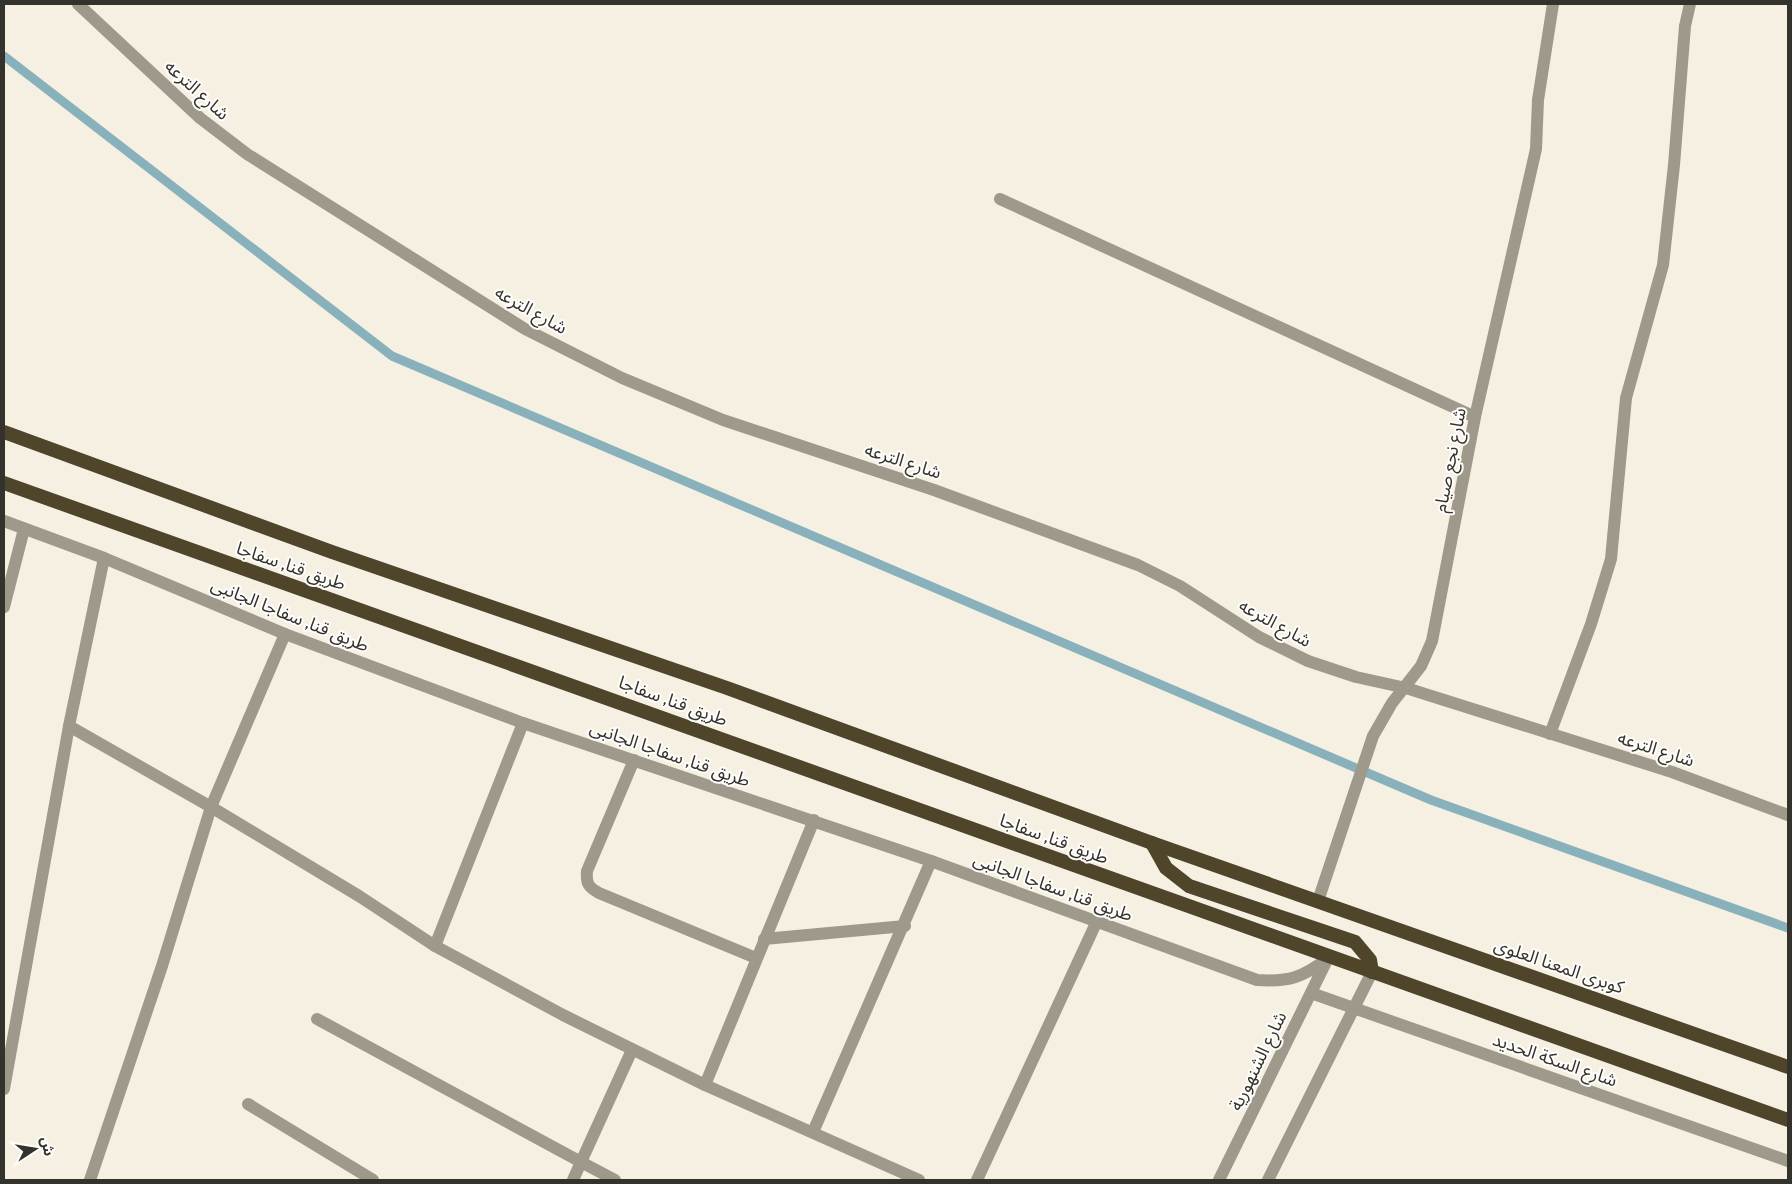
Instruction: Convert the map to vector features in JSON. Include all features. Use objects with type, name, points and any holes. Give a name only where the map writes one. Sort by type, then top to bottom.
[{"type":"highway","name":"طريق قنا, سفاجا","points":[[4,432],[332,552],[727,688],[1152,843],[1318,901]]},
{"type":"highway","name":"طريق قنا, سفاجا","points":[[4,483],[1328,958]]},
{"type":"highway","points":[[1152,843],[1166,868],[1189,886],[1355,942],[1370,960],[1372,972]]},
{"type":"highway","name":"كوبرى المعنا العلوى","points":[[1318,901],[1788,1068]]},
{"type":"highway","points":[[1328,958],[1788,1120]]},
{"type":"street","name":"شارع الترعه","points":[[78,4],[200,118],[246,154],[525,329],[622,378],[722,420],[934,490],[1138,565],[1180,586],[1259,637],[1308,661],[1356,677],[1406,688],[1533,730],[1672,772],[1788,814]]},
{"type":"street","name":"شارع نجع صيام","points":[[1318,901],[1373,736],[1392,703],[1406,688],[1421,666],[1432,641],[1475,417],[1536,149],[1538,100],[1553,4]]},
{"type":"street","points":[[1550,734],[1590,624],[1610,559],[1626,398],[1663,266],[1674,165],[1685,26],[1690,4]]},
{"type":"street","points":[[1000,199],[1475,417]]},
{"type":"street","name":"طريق قنا, سفاجا الجانبى","points":[[4,521],[104,558],[285,634],[523,723],[814,820],[1257,980],[1282,981],[1307,974],[1328,958]]},
{"type":"street","points":[[4,607],[24,529]]},
{"type":"street","points":[[4,1089],[69,726],[104,558]]},
{"type":"street","points":[[90,1180],[162,966],[211,806],[285,634]]},
{"type":"street","points":[[435,946],[523,723]]},
{"type":"street","points":[[69,726],[211,806],[359,896],[435,946],[632,1050],[705,1085],[919,1180]]},
{"type":"street","points":[[634,760],[586,871],[586,882],[599,893],[756,958]]},
{"type":"street","points":[[705,1085],[814,820]]},
{"type":"street","points":[[813,1132],[931,861]]},
{"type":"street","points":[[977,1180],[1097,921]]},
{"type":"street","points":[[764,939],[904,926]]},
{"type":"street","name":"شارع الشنهورية","points":[[1219,1180],[1328,958]]},
{"type":"street","points":[[1268,1180],[1372,972]]},
{"type":"street","name":"شارع السكة الحديد","points":[[1310,993],[1788,1161]]},
{"type":"street","points":[[317,1019],[615,1180]]},
{"type":"street","points":[[573,1180],[632,1050]]},
{"type":"street","points":[[248,1104],[373,1180]]},
{"type":"waterway","points":[[4,56],[392,356],[1431,800],[1788,928]]}]
